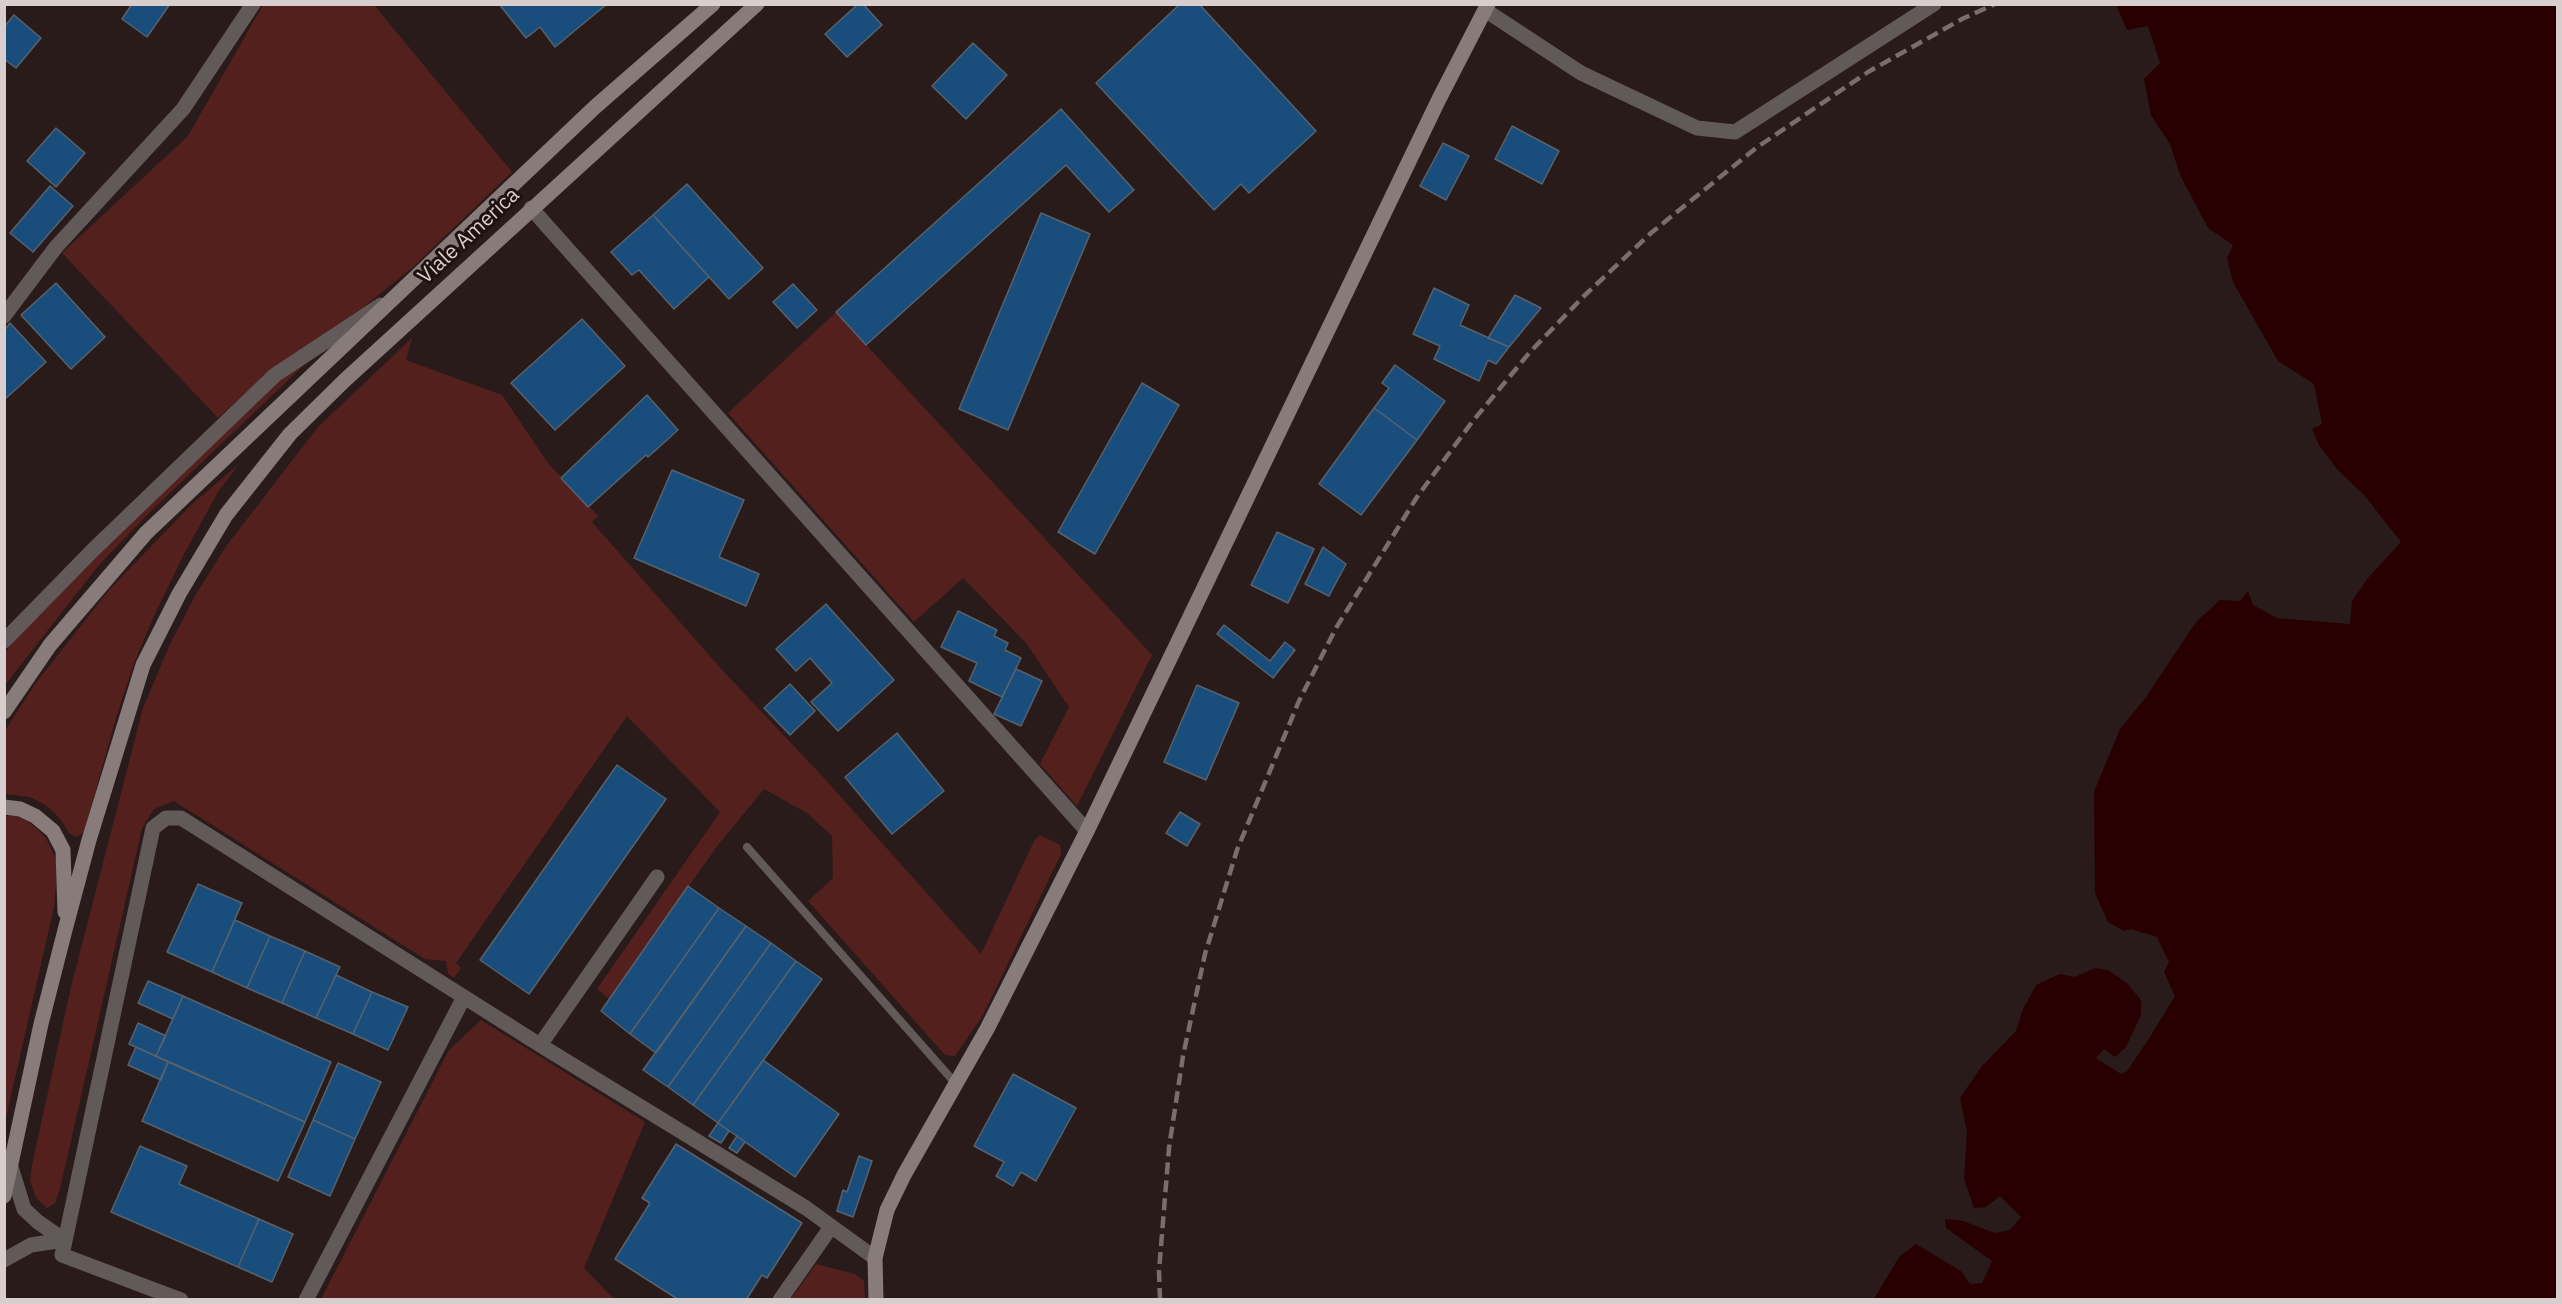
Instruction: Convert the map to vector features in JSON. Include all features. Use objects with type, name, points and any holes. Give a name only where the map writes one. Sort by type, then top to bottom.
[{"type":"main road","name":"Viale America","points":[[4,712],[50,645],[146,533],[594,107],[713,4]]},
{"type":"main road","name":"Viale America","points":[[4,1196],[41,1024],[65,930],[89,840],[143,665],[179,594],[226,515],[290,434],[345,380],[757,4]]},
{"type":"main road","points":[[876,1299],[875,1258],[887,1210],[904,1175],[987,1029],[1087,831],[1434,110],[1486,7]]},
{"type":"main road","points":[[4,807],[20,809],[35,816],[53,831],[63,850],[65,930]]},
{"type":"street","points":[[4,316],[56,247],[183,109],[253,4]]},
{"type":"street","points":[[1486,7],[1581,73],[1697,128],[1735,132],[1934,4]]},
{"type":"street","points":[[531,208],[1087,831]]},
{"type":"street","points":[[4,641],[93,550],[275,375],[403,291]]},
{"type":"street","points":[[181,1299],[62,1255],[153,828],[166,818],[181,818],[540,1045],[806,1208],[875,1258]]},
{"type":"street","points":[[540,1045],[657,877]]},
{"type":"street","points":[[306,1299],[464,997]]},
{"type":"street","points":[[11,1167],[24,1209],[64,1240]]},
{"type":"street","points":[[780,1299],[831,1227]]},
{"type":"street","points":[[4,1260],[31,1245],[64,1240]]},
{"type":"lane","points":[[747,847],[956,1084]]},
{"type":"shaded area","points":[[263,5],[374,5],[512,172],[413,267],[360,310],[272,369],[218,418],[62,253],[188,136]]},
{"type":"shaded area","points":[[2116,5],[2557,5],[2557,1299],[1874,1299],[1899,1257],[1916,1244],[1961,1271],[1970,1284],[1982,1283],[1992,1261],[1946,1228],[1945,1219],[1963,1221],[1995,1233],[2010,1230],[2021,1217],[2000,1196],[1986,1207],[1974,1208],[1964,1179],[1967,1132],[1960,1098],[1982,1066],[2016,1031],[2023,1009],[2036,985],[2060,974],[2075,977],[2095,968],[2108,970],[2127,983],[2141,1000],[2141,1015],[2126,1047],[2115,1057],[2104,1049],[2096,1058],[2121,1074],[2127,1071],[2175,996],[2164,972],[2169,962],[2157,937],[2131,929],[2124,931],[2108,922],[2095,893],[2094,792],[2120,729],[2146,697],[2196,622],[2220,600],[2240,601],[2248,591],[2253,605],[2277,618],[2350,624],[2352,601],[2368,578],[2401,542],[2365,496],[2337,469],[2319,445],[2312,429],[2322,424],[2314,384],[2278,361],[2233,282],[2227,258],[2233,245],[2208,228],[2180,175],[2170,144],[2151,115],[2144,79],[2160,63],[2148,26],[2127,30]]},
{"type":"shaded area","points":[[836,312],[1152,655],[1077,806],[1040,764],[1069,707],[1027,644],[963,578],[914,622],[728,413]]},
{"type":"shaded area","points":[[412,338],[406,360],[502,395],[548,463],[598,516],[592,522],[724,672],[824,778],[981,954],[1034,841],[1040,835],[1060,845],[1061,854],[983,1015],[955,1056],[945,1055],[808,901],[833,878],[832,836],[807,813],[764,789],[718,845],[609,999],[597,989],[720,812],[627,716],[456,963],[461,968],[454,978],[448,974],[446,961],[425,959],[174,801],[154,809],[142,828],[60,1189],[55,1203],[47,1208],[36,1198],[30,1180],[32,1165],[71,987],[143,708],[170,644],[196,594],[227,545],[318,427]]},
{"type":"shaded area","points":[[301,362],[304,365],[151,511],[99,565],[5,685],[5,652],[12,643],[91,558],[275,383]]},
{"type":"shaded area","points":[[238,465],[218,492],[154,616],[134,663],[116,718],[84,832],[76,837],[69,833],[61,820],[47,806],[30,797],[5,794],[4,732],[35,684],[109,590],[192,504]]},
{"type":"shaded area","points":[[5,816],[14,816],[28,821],[36,828],[46,838],[58,864],[54,907],[5,1122]]},
{"type":"shaded area","points":[[481,1020],[645,1122],[584,1268],[614,1299],[321,1299],[449,1050]]},
{"type":"shaded area","points":[[816,1264],[855,1274],[864,1281],[865,1299],[791,1299]]},
{"type":"building","points":[[132,4],[170,4],[147,37],[122,19]]},
{"type":"building","points":[[499,4],[607,4],[555,47],[540,27],[526,38]]},
{"type":"building","points":[[858,4],[863,4],[882,25],[847,57],[825,34]]},
{"type":"building","points":[[1180,4],[1199,4],[1316,131],[1249,193],[1241,184],[1214,210],[1096,83]]},
{"type":"building","points":[[14,15],[41,38],[16,68],[4,59],[4,27]]},
{"type":"building","points":[[973,43],[1007,75],[966,119],[932,86]]},
{"type":"building","points":[[1061,109],[1134,190],[1109,212],[1066,165],[866,345],[836,312]]},
{"type":"building","points":[[1512,126],[1559,151],[1542,184],[1495,159]]},
{"type":"building","points":[[56,128],[85,153],[56,187],[27,161]]},
{"type":"building","points":[[1443,143],[1469,156],[1446,200],[1420,186]]},
{"type":"building","points":[[687,184],[763,268],[729,299],[653,215]]},
{"type":"building","points":[[50,186],[73,206],[33,252],[10,233]]},
{"type":"building","points":[[1041,213],[1090,234],[1008,430],[959,409]]},
{"type":"building","points":[[653,215],[709,277],[674,309],[639,270],[632,275],[611,252]]},
{"type":"building","points":[[56,283],[105,337],[71,369],[21,315]]},
{"type":"building","points":[[793,284],[817,310],[797,328],[773,302]]},
{"type":"building","points":[[1434,288],[1469,305],[1460,325],[1509,347],[1496,364],[1488,360],[1479,381],[1434,359],[1440,346],[1413,334]]},
{"type":"building","points":[[1515,295],[1541,308],[1509,347],[1488,338]]},
{"type":"building","points":[[582,319],[625,366],[555,430],[511,383]]},
{"type":"building","points":[[10,323],[46,362],[4,400],[4,331]]},
{"type":"building","points":[[1395,365],[1445,401],[1417,440],[1374,408],[1389,388],[1382,383]]},
{"type":"building","points":[[1142,383],[1179,405],[1095,554],[1058,532]]},
{"type":"building","points":[[647,395],[678,430],[648,457],[646,455],[588,507],[561,478]]},
{"type":"building","points":[[1374,408],[1417,440],[1361,515],[1319,484]]},
{"type":"building","points":[[672,470],[744,500],[719,557],[759,574],[746,606],[634,558]]},
{"type":"building","points":[[1277,532],[1314,549],[1288,603],[1251,585]]},
{"type":"building","points":[[1323,547],[1346,564],[1329,596],[1305,584]]},
{"type":"building","points":[[826,604],[894,680],[838,731],[811,702],[832,683],[810,658],[796,671],[776,649]]},
{"type":"building","points":[[958,611],[997,630],[994,636],[1008,643],[1005,650],[1021,658],[1002,697],[969,681],[977,663],[941,647]]},
{"type":"building","points":[[1224,625],[1270,661],[1285,642],[1295,650],[1273,678],[1217,634]]},
{"type":"building","points":[[1016,669],[1042,681],[1021,726],[994,714]]},
{"type":"building","points":[[790,684],[815,711],[790,735],[764,708]]},
{"type":"building","points":[[1197,685],[1239,703],[1206,780],[1164,762]]},
{"type":"building","points":[[897,733],[944,791],[892,834],[845,777]]},
{"type":"building","points":[[617,765],[666,799],[529,994],[480,960]]},
{"type":"building","points":[[1180,812],[1200,824],[1187,846],[1166,833]]},
{"type":"building","points":[[198,884],[242,903],[212,972],[167,952]]},
{"type":"building","points":[[688,886],[719,908],[630,1034],[601,1011]]},
{"type":"building","points":[[719,908],[746,926],[656,1053],[630,1034]]},
{"type":"building","points":[[235,920],[270,936],[247,988],[212,972]]},
{"type":"building","points":[[746,926],[771,943],[668,1087],[643,1070]]},
{"type":"building","points":[[270,936],[305,951],[282,1003],[247,988]]},
{"type":"building","points":[[771,943],[796,961],[693,1105],[668,1087]]},
{"type":"building","points":[[305,951],[340,967],[316,1018],[282,1003]]},
{"type":"building","points":[[796,961],[822,979],[718,1123],[693,1105]]},
{"type":"building","points":[[336,975],[372,992],[353,1034],[316,1018]]},
{"type":"building","points":[[148,981],[183,996],[173,1019],[138,1003]]},
{"type":"building","points":[[372,992],[408,1007],[388,1050],[353,1034]]},
{"type":"building","points":[[183,996],[331,1062],[305,1122],[156,1056]]},
{"type":"building","points":[[138,1023],[166,1036],[156,1056],[129,1044]]},
{"type":"building","points":[[136,1047],[168,1062],[161,1080],[128,1065]]},
{"type":"building","points":[[763,1060],[839,1114],[795,1177],[718,1123]]},
{"type":"building","points":[[168,1062],[305,1122],[278,1181],[142,1121]]},
{"type":"building","points":[[338,1063],[381,1082],[355,1139],[313,1120]]},
{"type":"building","points":[[1013,1074],[1076,1108],[1036,1181],[1021,1172],[1013,1186],[996,1176],[1004,1162],[974,1146]]},
{"type":"building","points":[[313,1120],[355,1139],[330,1196],[288,1177]]},
{"type":"building","points":[[718,1123],[729,1131],[721,1143],[709,1136]]},
{"type":"building","points":[[737,1136],[745,1142],[737,1153],[729,1148]]},
{"type":"building","points":[[676,1144],[802,1223],[767,1278],[762,1275],[746,1300],[679,1300],[615,1259],[650,1203],[642,1198]]},
{"type":"building","points":[[140,1146],[187,1166],[179,1184],[259,1219],[238,1267],[111,1212]]},
{"type":"building","points":[[859,1156],[872,1161],[853,1217],[837,1211],[843,1190],[847,1192]]},
{"type":"building","points":[[259,1219],[293,1234],[272,1282],[238,1267]]},
{"type":"railway","points":[[1160,1300],[1159,1271],[1169,1148],[1183,1056],[1205,954],[1237,850],[1299,701],[1336,628],[1417,497],[1472,422],[1530,352],[1584,296],[1651,233],[1756,148],[1868,72],[1962,19],[1995,4]]}]
